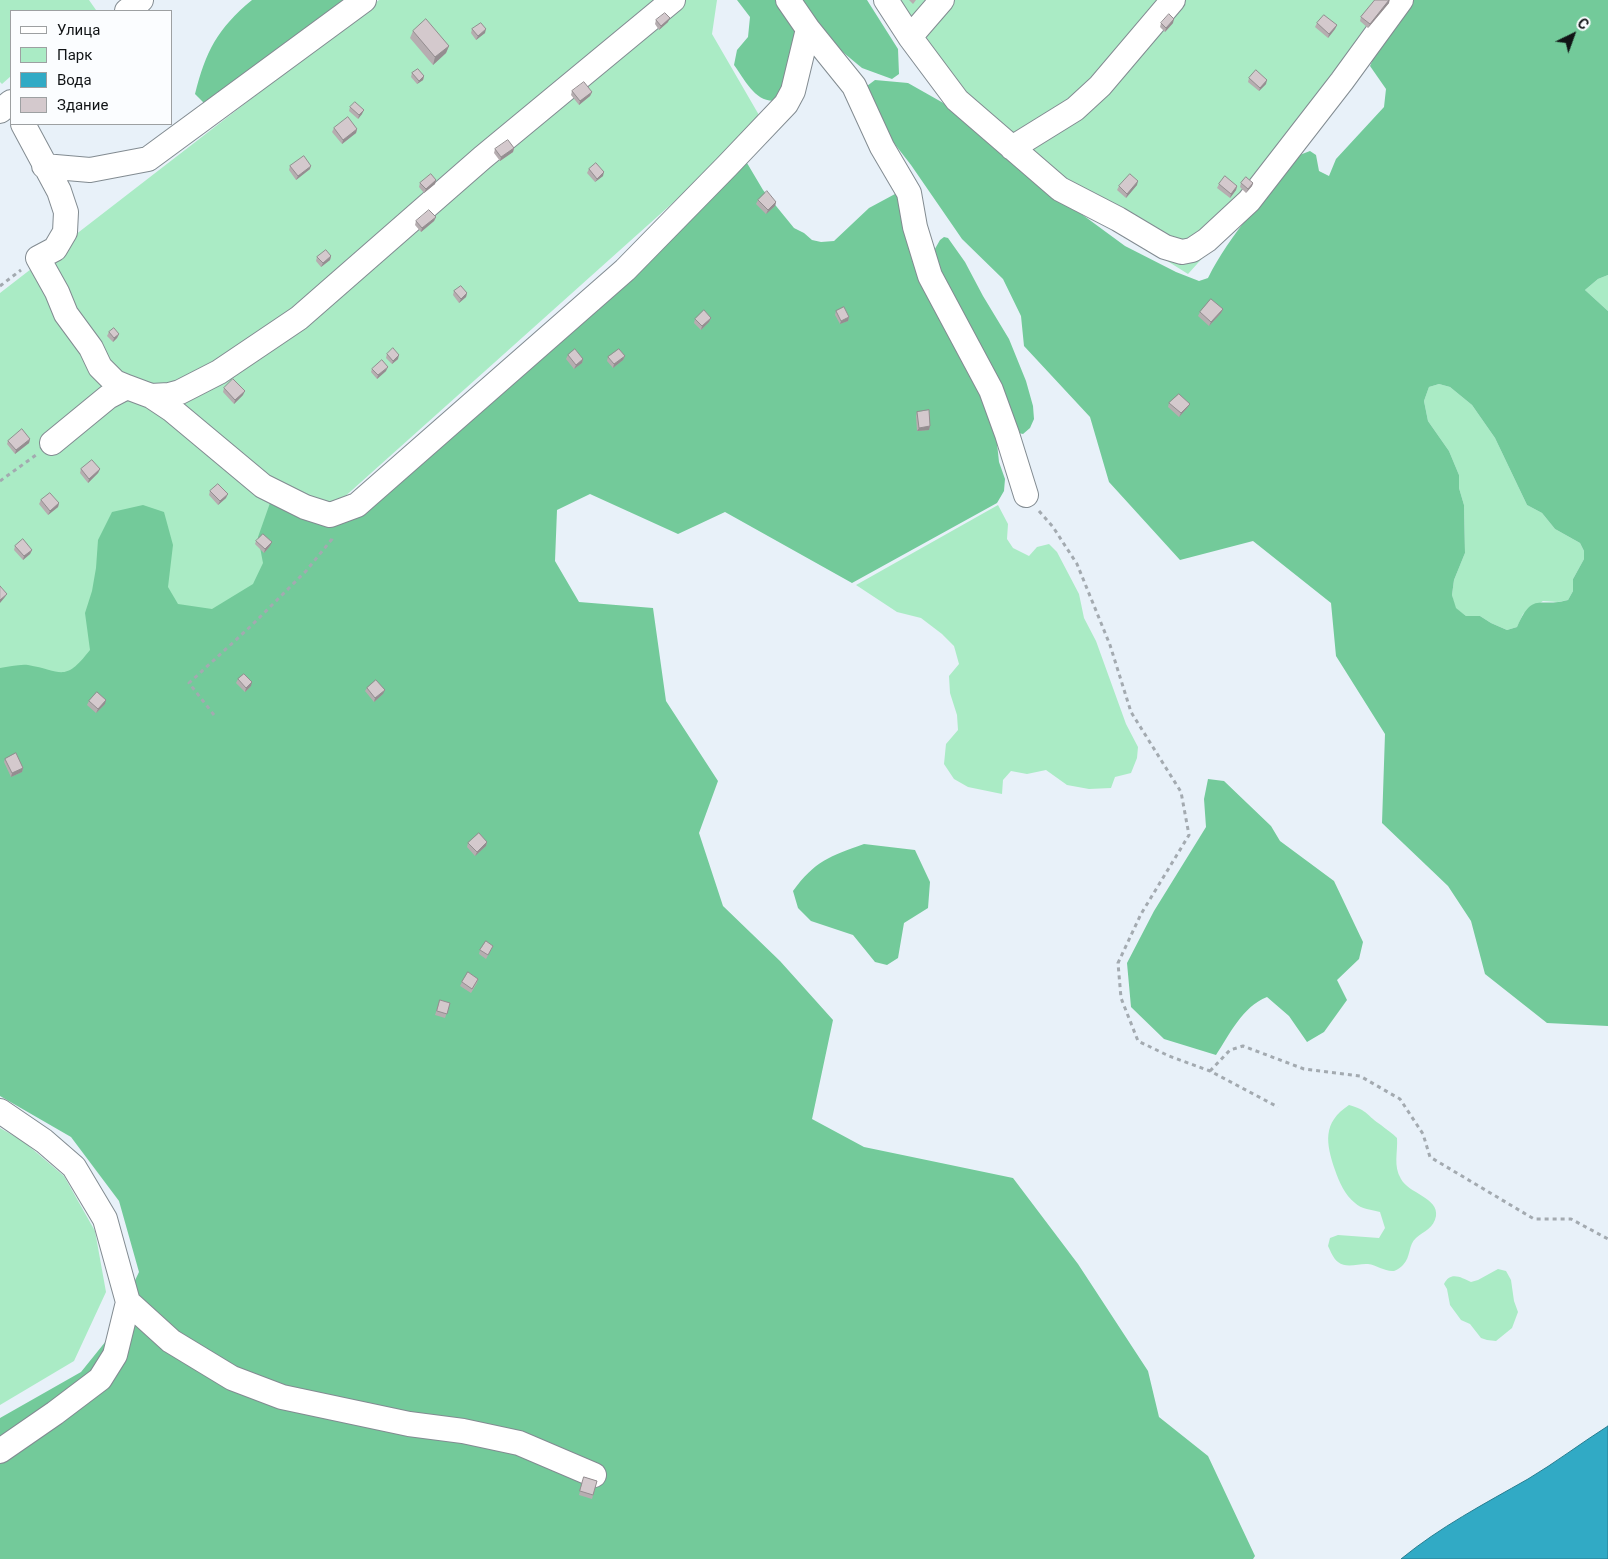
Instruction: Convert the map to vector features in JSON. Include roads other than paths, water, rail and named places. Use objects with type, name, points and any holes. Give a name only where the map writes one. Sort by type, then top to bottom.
[{"type":"street","points":[[128,10],[141,0]]},
{"type":"street","points":[[44,166],[90,170],[148,159],[364,0]]},
{"type":"street","points":[[151,396],[180,392],[219,372],[298,318],[482,158],[673,0]]},
{"type":"street","points":[[788,0],[808,29],[854,86],[882,147],[909,193],[915,227],[930,276],[991,390],[1026,495]]},
{"type":"street","points":[[886,0],[910,37],[957,100],[1060,189],[1118,219],[1165,247],[1182,252],[1192,250],[1208,240],[1249,200],[1342,81],[1401,0]]},
{"type":"street","points":[[910,37],[942,0]]},
{"type":"street","points":[[1012,148],[1075,109],[1100,86],[1173,0]]},
{"type":"street","points":[[24,125],[59,191],[66,212],[65,232],[55,249],[38,258],[57,292],[66,314],[91,348],[100,367],[115,382],[151,396],[172,410],[263,486],[305,508],[330,515],[357,505],[625,270],[700,194],[786,104],[793,91],[808,29]]},
{"type":"street","points":[[52,443],[108,397],[127,387]]},
{"type":"street","points":[[0,1111],[44,1141],[74,1167],[105,1219],[128,1302],[115,1355],[100,1379],[0,1451]]},
{"type":"street","points":[[128,1302],[171,1342],[232,1378],[282,1397],[408,1424],[463,1431],[519,1443],[594,1474]]},
{"type":"water","points":[[1608,1426],[1608,1559],[1401,1559],[1447,1526],[1538,1473]]}]
